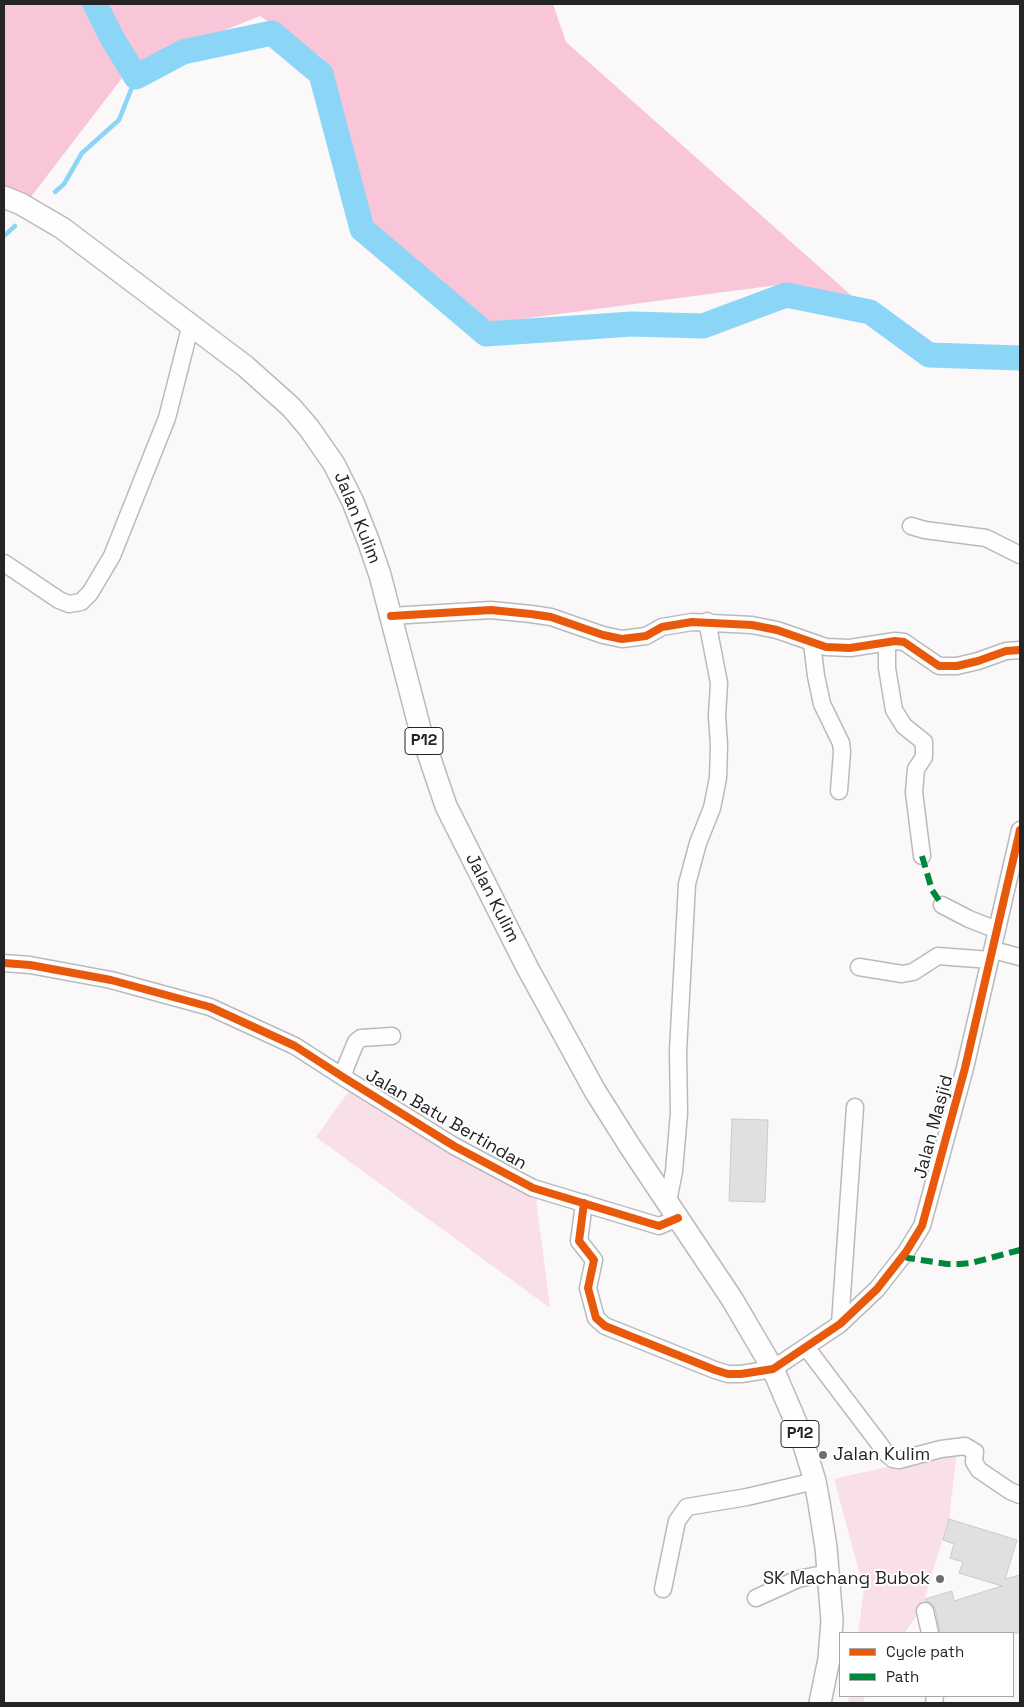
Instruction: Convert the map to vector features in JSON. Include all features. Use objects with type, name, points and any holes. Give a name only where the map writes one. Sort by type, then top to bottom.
[{"type":"main road","name":"Jalan Kulim","points":[[4,197],[21,204],[62,228],[245,366],[291,407],[309,428],[334,464],[353,502],[368,540],[391,616],[420,729],[446,806],[568,1044],[595,1091],[732,1299],[772,1368],[800,1432],[815,1481],[826,1547],[832,1620],[829,1660],[820,1703]]},
{"type":"street","points":[[4,563],[59,600],[69,604],[81,602],[90,593],[112,556],[167,418],[191,324]]},
{"type":"street","points":[[911,526],[925,530],[986,538],[1020,555]]},
{"type":"street","points":[[391,616],[491,610],[532,614],[551,617],[603,635],[622,639],[646,636],[662,627],[692,622],[752,624],[777,630],[826,647],[850,648],[887,642],[904,642],[939,666],[957,666],[1006,651],[1020,650]]},
{"type":"street","points":[[673,1210],[678,1112],[678,1051],[688,884],[698,843],[712,808],[718,778],[719,745],[717,716],[719,683],[707,621]]},
{"type":"street","points":[[887,642],[887,668],[894,710],[904,726],[924,742],[924,757],[916,769],[914,792],[922,856]]},
{"type":"street","points":[[812,643],[822,704],[840,742],[842,752],[839,791]]},
{"type":"street","name":"Jalan Masjid","points":[[772,1368],[840,1324],[877,1289],[906,1252],[922,1226],[965,1068],[1020,830]]},
{"type":"street","points":[[942,905],[969,919],[997,930]]},
{"type":"street","points":[[859,967],[902,974],[913,972],[938,956],[991,955],[1020,957]]},
{"type":"street","name":"Jalan Batu Bertindan","points":[[4,964],[30,965],[111,980],[210,1007],[295,1046],[454,1146],[533,1188],[659,1226],[673,1210]]},
{"type":"street","points":[[343,1077],[356,1042],[361,1038],[392,1036]]},
{"type":"street","points":[[840,1324],[855,1107]]},
{"type":"street","points":[[584,1203],[579,1242],[594,1260],[588,1288],[594,1314],[605,1326],[728,1374],[741,1374],[772,1368]]},
{"type":"street","points":[[806,1347],[887,1454],[893,1459],[899,1460],[941,1449],[965,1446],[975,1452],[974,1462],[979,1470],[1010,1491],[1020,1494]]},
{"type":"street","points":[[664,1590],[676,1521],[686,1507],[746,1497],[815,1481]]},
{"type":"street","points":[[756,1598],[798,1579],[828,1573]]},
{"type":"street","points":[[925,1611],[930,1632]]},
{"type":"shaded area","points":[[4,4],[84,4],[122,78],[27,202],[4,188]]},
{"type":"shaded area","points":[[106,4],[553,4],[566,42],[870,312],[785,284],[491,323],[371,224],[321,57],[260,16],[138,65]]},
{"type":"shaded area","points":[[350,1090],[536,1199],[550,1308],[316,1137]]},
{"type":"shaded area","points":[[957,1451],[949,1519],[922,1607],[906,1632],[858,1632],[864,1590],[834,1479]]},
{"type":"shaded area","points":[[849,1697],[865,1697],[862,1703],[848,1703]]},
{"type":"building","points":[[732,1119],[768,1120],[765,1202],[729,1201]]},
{"type":"building","points":[[949,1519],[1017,1540],[1005,1579],[1020,1575],[1020,1633],[940,1632],[935,1608],[925,1599],[952,1591],[954,1601],[1002,1586],[959,1573],[963,1562],[950,1558],[954,1544],[943,1540]]},
{"type":"waterway","points":[[95,4],[112,38],[136,77],[183,52],[272,33],[321,74],[362,229],[486,334],[632,324],[703,326],[786,295],[870,312],[929,355],[1020,358]]},
{"type":"waterway","points":[[55,192],[64,184],[82,153],[119,120],[136,77]]},
{"type":"waterway","points":[[4,236],[15,226]]},
{"type":"marked path","points":[[922,856],[932,890],[942,905]]},
{"type":"marked path","points":[[904,1255],[908,1258],[960,1264],[971,1263],[1020,1250]]},
{"type":"cycle path","points":[[391,616],[491,610],[551,617],[603,635],[622,639],[646,636],[662,627],[692,622],[752,625],[777,630],[826,647],[850,648],[895,641],[904,642],[939,666],[957,666],[1006,651],[1020,650]]},
{"type":"cycle path","points":[[584,1203],[579,1241],[594,1260],[588,1288],[596,1318],[605,1326],[715,1370],[728,1374],[741,1374],[773,1369],[840,1324],[877,1289],[906,1252],[922,1226],[965,1068],[1020,830]]},
{"type":"cycle path","points":[[4,963],[30,965],[111,980],[210,1007],[295,1046],[454,1146],[533,1188],[659,1226],[678,1218]]},
{"type":"place","name":"Jalan Kulim","points":[[823,1455]]},
{"type":"place","name":"SK Machang Bubok","points":[[940,1579]]}]
